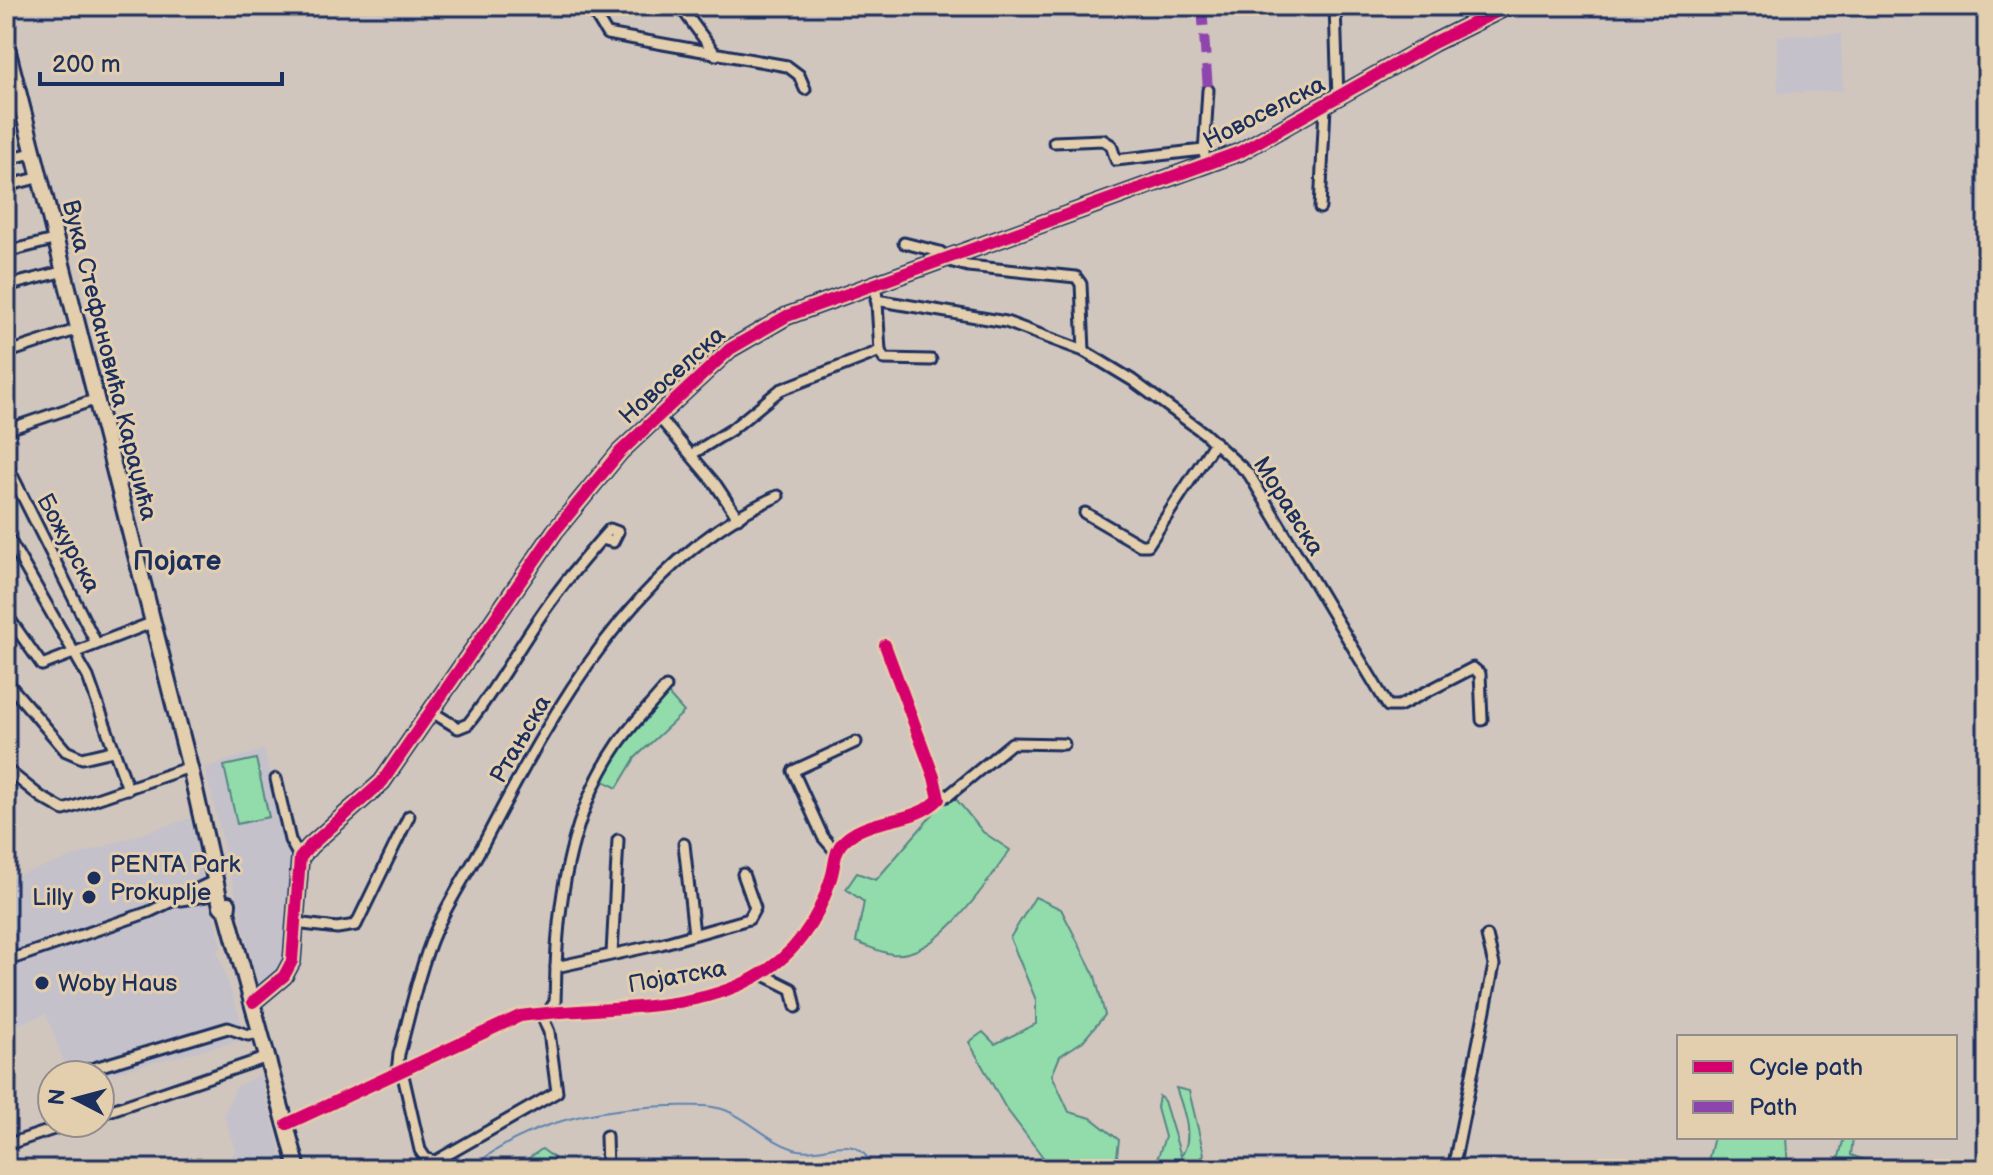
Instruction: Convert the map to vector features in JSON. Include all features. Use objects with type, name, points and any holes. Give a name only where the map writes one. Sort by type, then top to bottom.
[{"type":"street","points":[[590,6],[607,34],[787,66],[799,75],[805,89]]},
{"type":"street","points":[[680,6],[716,55]]},
{"type":"street","points":[[1320,208],[1332,103],[1335,6]]},
{"type":"street","name":"Новоселска","points":[[300,858],[382,782],[555,531],[620,452],[722,356],[756,332],[787,316],[876,293],[948,259],[1240,152],[1332,103],[1433,43],[1508,6]]},
{"type":"street","name":"Вука Стефановића Караџића","points":[[6,44],[154,622],[216,887],[221,906],[227,912]]},
{"type":"street","points":[[1205,166],[1203,150],[1208,90]]},
{"type":"street","points":[[1054,142],[1103,140],[1111,145],[1116,160],[1203,150]]},
{"type":"street","points":[[6,160],[35,152]]},
{"type":"street","points":[[6,186],[41,177]]},
{"type":"street","points":[[6,252],[57,239]]},
{"type":"street","points":[[904,243],[940,252],[948,259],[998,271],[1078,279],[1084,351]]},
{"type":"street","points":[[6,286],[65,271]]},
{"type":"street","points":[[876,293],[880,351],[887,361],[931,360]]},
{"type":"street","name":"Моравска","points":[[876,293],[1006,322],[1084,351],[1132,380],[1215,442],[1249,474],[1388,706],[1399,706],[1473,668],[1480,674],[1482,720]]},
{"type":"street","points":[[6,353],[79,329]]},
{"type":"street","points":[[692,454],[731,430],[780,390],[880,351]]},
{"type":"street","points":[[6,430],[97,399]]},
{"type":"street","points":[[658,416],[692,454],[738,518]]},
{"type":"street","points":[[1085,513],[1140,545],[1148,545],[1215,442]]},
{"type":"street","name":"Божурска","points":[[6,463],[95,641]]},
{"type":"street","name":"Ртањска","points":[[399,1072],[399,1054],[435,931],[545,730],[605,643],[641,600],[691,549],[778,496]]},
{"type":"street","points":[[6,534],[74,650],[103,716],[112,751],[128,789]]},
{"type":"street","points":[[432,712],[458,728],[468,724],[561,588],[602,539]]},
{"type":"street","points":[[6,614],[42,665],[95,641],[154,622]]},
{"type":"street","points":[[885,645],[897,687],[934,777],[939,799]]},
{"type":"street","points":[[6,681],[66,751],[82,758],[112,751]]},
{"type":"street","points":[[399,1072],[420,1150],[433,1161],[555,1094],[557,1075],[545,1012],[555,1002],[558,916],[578,825],[592,790],[618,744],[666,687]]},
{"type":"street","points":[[856,742],[795,768],[792,775],[823,837],[836,852],[847,838],[859,832],[920,814],[949,795],[1012,743],[1064,744]]},
{"type":"street","points":[[8,773],[64,810],[190,767]]},
{"type":"street","points":[[253,1002],[290,968],[294,955],[300,858],[290,840],[276,779]]},
{"type":"street","points":[[295,923],[337,928],[356,925],[409,816]]},
{"type":"street","name":"Вука Стефановића Караџића","points":[[204,828],[212,841],[223,879],[227,912],[298,1169]]},
{"type":"street","points":[[612,954],[618,840]]},
{"type":"street","points":[[684,844],[694,934]]},
{"type":"street","name":"Појатска","points":[[287,1124],[500,1024],[545,1012],[590,1013],[707,996],[748,984],[764,975],[797,944],[816,916],[832,876],[836,852]]},
{"type":"street","points":[[556,967],[694,934],[753,916],[755,908],[743,874]]},
{"type":"street","points":[[6,961],[216,887]]},
{"type":"street","points":[[1453,1169],[1494,965],[1487,936]]},
{"type":"street","points":[[764,975],[792,989],[796,1007]]},
{"type":"street","points":[[116,1062],[228,1028],[248,1035],[262,1033]]},
{"type":"street","points":[[116,1109],[268,1057]]},
{"type":"street","points":[[6,1145],[36,1135]]},
{"type":"street","points":[[606,1136],[607,1169]]},
{"type":"shaded area","points":[[1841,34],[1843,91],[1778,93],[1777,36]]},
{"type":"shaded area","points":[[264,749],[286,832],[297,857],[289,956],[259,991],[205,768]]},
{"type":"shaded area","points":[[190,818],[222,948],[217,950],[247,1039],[116,1072],[116,1059],[63,1059],[46,1014],[6,1029],[6,879]]},
{"type":"shaded area","points":[[260,1075],[285,1169],[229,1169],[228,1163],[235,1150],[224,1114],[236,1087]]},
{"type":"green space","points":[[668,694],[684,712],[635,758],[617,788],[602,780],[620,746]]},
{"type":"green space","points":[[256,759],[269,817],[237,824],[224,766]]},
{"type":"green space","points":[[946,799],[956,799],[983,832],[1010,850],[959,917],[926,945],[909,953],[892,954],[856,942],[864,902],[846,889],[857,873],[876,880]]},
{"type":"green space","points":[[1035,897],[1061,909],[1095,976],[1105,1015],[1083,1041],[1060,1056],[1052,1075],[1069,1112],[1091,1118],[1119,1140],[1117,1156],[1123,1169],[1052,1169],[1005,1107],[969,1042],[983,1032],[995,1044],[1036,1024],[1036,1000],[1010,938]]},
{"type":"green space","points":[[1176,1088],[1189,1091],[1204,1154],[1194,1169],[1140,1169],[1155,1165],[1165,1137],[1157,1108],[1159,1096],[1164,1101],[1181,1156],[1185,1149],[1186,1123]]},
{"type":"green space","points":[[1714,1139],[1786,1139],[1788,1169],[1706,1169]]},
{"type":"green space","points":[[1844,1139],[1853,1139],[1851,1155],[1888,1169],[1836,1169]]},
{"type":"green space","points":[[542,1149],[554,1158],[551,1169],[527,1169],[523,1162]]},
{"type":"waterway","points":[[470,1169],[515,1139],[564,1120],[643,1107],[691,1106],[725,1110],[794,1149],[806,1151],[838,1146],[858,1149],[874,1169]]},
{"type":"marked path","points":[[1202,6],[1208,90]]},
{"type":"cycle path","points":[[253,1002],[284,976],[292,961],[300,858],[382,782],[555,531],[620,452],[730,349],[787,316],[1240,152],[1433,43],[1508,6]]},
{"type":"cycle path","points":[[287,1124],[520,1016],[672,1003],[744,983],[776,964],[802,937],[815,916],[829,886],[842,843],[868,827],[917,813],[939,799],[934,777],[885,645]]},
{"type":"place","name":"PENTA Park Prokuplje","points":[[94,878]]},
{"type":"place","name":"Lilly","points":[[89,897]]},
{"type":"place","name":"Woby Haus","points":[[42,983]]},
{"type":"district","name":"Појате","points":[[177,560]]}]
